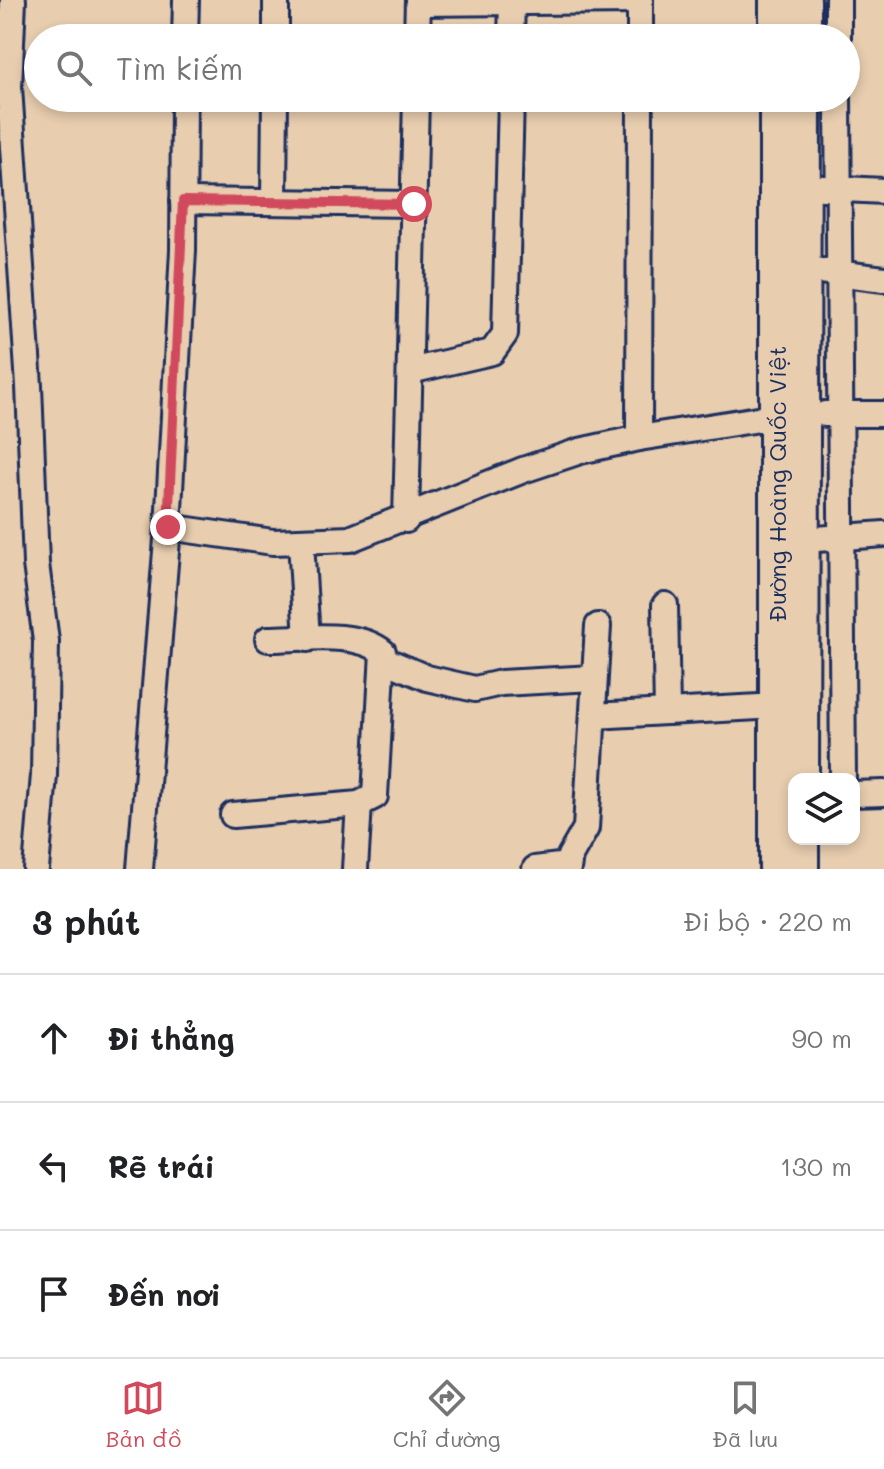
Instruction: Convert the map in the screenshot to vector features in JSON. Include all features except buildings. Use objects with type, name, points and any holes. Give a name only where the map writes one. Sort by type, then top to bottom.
[{"type":"highway","points":[[777,0],[777,24]]},
{"type":"highway","points":[[803,0],[803,24]]},
{"type":"highway","name":"Đường Hoàng Quốc Việt","points":[[778,112],[790,414],[790,650],[800,773]]},
{"type":"highway","name":"Đường Hoàng Quốc Việt","points":[[777,869],[777,706],[790,650],[803,540],[790,414],[804,269],[803,112]]},
{"type":"highway","points":[[801,845],[801,869]]},
{"type":"street","points":[[13,0],[9,87],[29,386],[36,564],[46,641],[44,775],[36,869]]},
{"type":"street","points":[[185,24],[186,0]]},
{"type":"street","points":[[276,0],[276,24]]},
{"type":"street","points":[[838,0],[838,24]]},
{"type":"street","points":[[417,24],[418,1],[640,1],[640,24]]},
{"type":"street","points":[[511,24],[512,2]]},
{"type":"street","points":[[140,869],[168,527],[183,201],[184,112]]},
{"type":"street","points":[[274,202],[275,112]]},
{"type":"street","points":[[406,520],[416,112]]},
{"type":"street","points":[[410,371],[492,352],[505,334],[511,112]]},
{"type":"street","points":[[639,438],[640,112]]},
{"type":"street","points":[[838,112],[843,773]]},
{"type":"street","points":[[803,187],[884,191]]},
{"type":"street","points":[[183,201],[414,204]]},
{"type":"street","points":[[804,269],[884,279]]},
{"type":"street","points":[[168,527],[214,536],[301,542],[350,539],[406,520],[523,470],[639,438],[790,414],[884,414]]},
{"type":"street","points":[[803,540],[884,534]]},
{"type":"street","points":[[301,542],[307,639]]},
{"type":"street","points":[[665,605],[667,712]]},
{"type":"street","points":[[535,869],[568,867],[586,828],[598,626]]},
{"type":"street","points":[[233,815],[359,804],[375,796],[385,660],[383,652],[373,643],[268,639]]},
{"type":"street","points":[[385,660],[427,678],[475,689],[501,683],[594,678]]},
{"type":"street","points":[[593,716],[777,706]]},
{"type":"street","points":[[860,794],[884,793]]},
{"type":"street","points":[[355,869],[359,804]]},
{"type":"route","points":[[168,527],[183,201],[414,204]]}]
